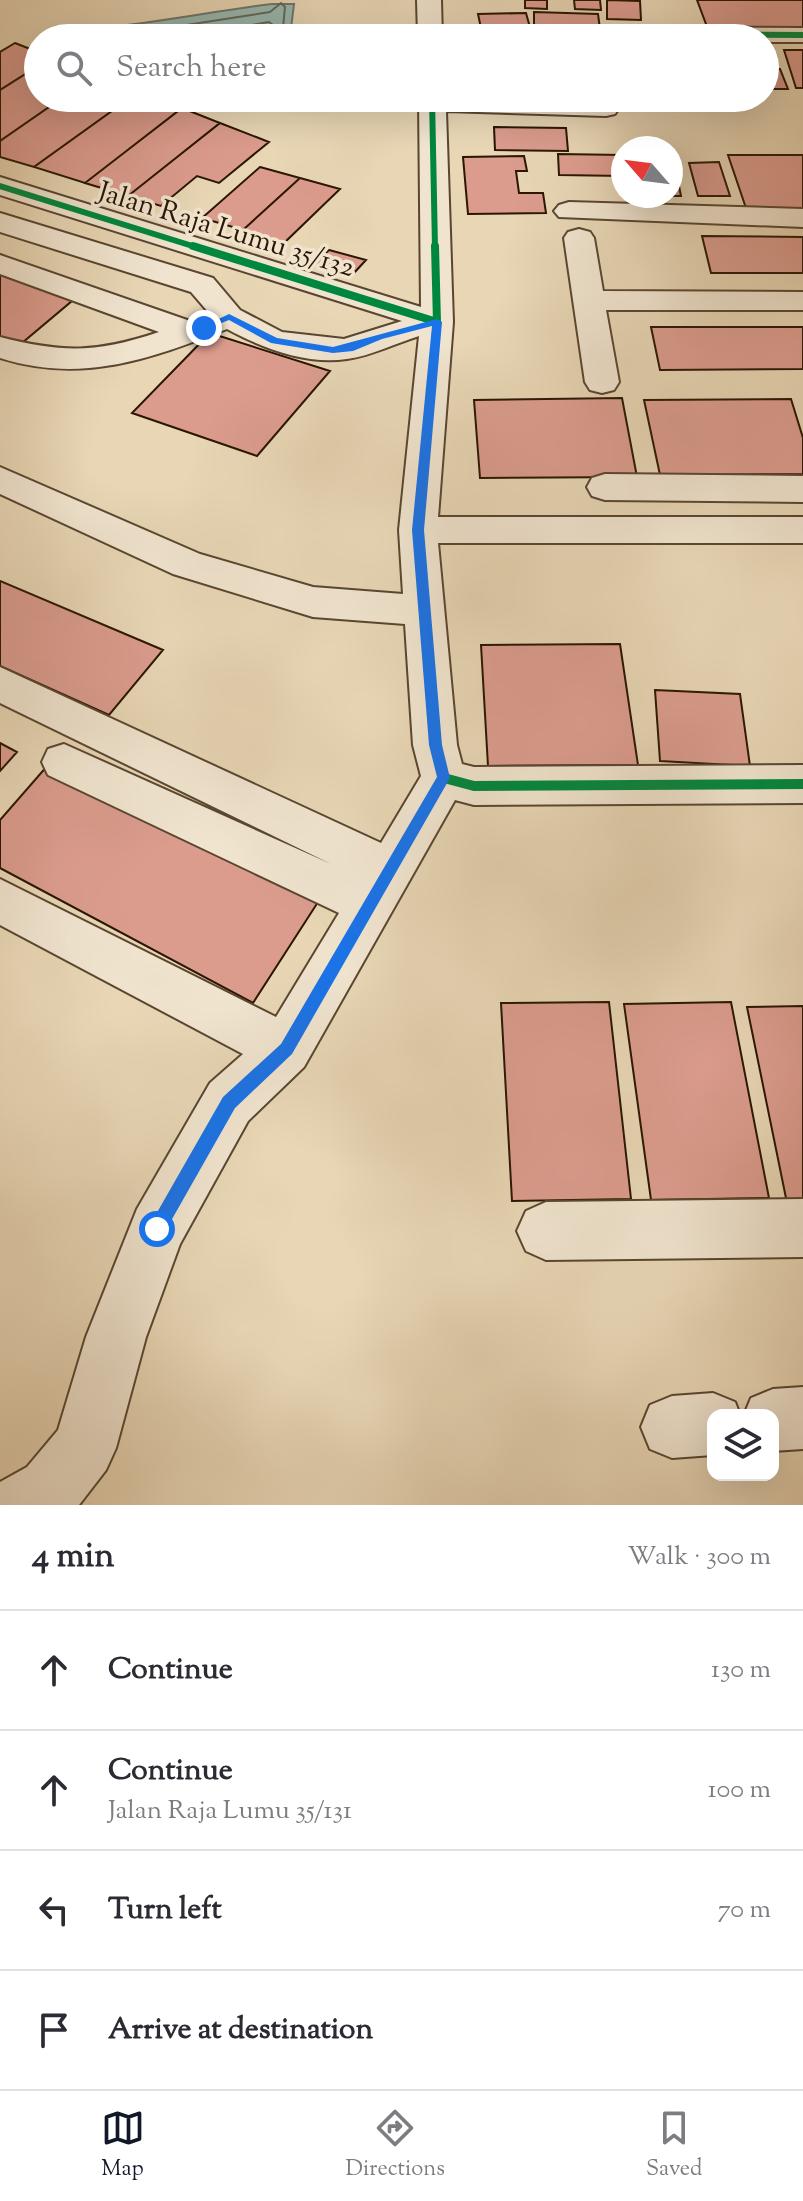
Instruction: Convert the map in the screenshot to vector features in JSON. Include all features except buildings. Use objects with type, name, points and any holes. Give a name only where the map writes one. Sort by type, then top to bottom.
[{"type":"street","points":[[429,0],[430,24]]},
{"type":"street","points":[[779,35],[803,35]]},
{"type":"street","points":[[23,1505],[50,1490],[84,1448],[116,1337],[157,1229],[229,1102],[286,1049],[444,778],[435,745],[418,530],[437,322],[432,112]]},
{"type":"street","name":"Jalan Raja Lumu 35/132","points":[[0,186],[437,322]]},
{"type":"street","points":[[602,382],[574,224],[803,218]]},
{"type":"street","points":[[0,222],[202,285],[229,317],[274,341],[333,350],[349,349],[379,337],[437,322]]},
{"type":"street","points":[[0,264],[190,332]]},
{"type":"street","points":[[589,300],[803,301]]},
{"type":"street","points":[[0,347],[52,361],[101,360],[229,317]]},
{"type":"street","points":[[0,479],[187,564],[313,602],[422,610]]},
{"type":"street","points":[[605,487],[803,489]]},
{"type":"street","points":[[418,530],[803,530]]},
{"type":"street","points":[[0,684],[380,888]]},
{"type":"street","points":[[64,762],[380,888]]},
{"type":"street","points":[[444,778],[474,786],[803,784]]},
{"type":"street","points":[[0,901],[286,1049]]},
{"type":"street","points":[[546,1231],[803,1228]]},
{"type":"street","points":[[779,1420],[803,1418]]},
{"type":"water","points":[[272,4],[294,4],[292,24],[133,24]]},
{"type":"cycle path","points":[[779,35],[803,35]]},
{"type":"cycle path","points":[[432,112],[437,322],[418,530],[435,745],[444,778],[474,786],[803,784]]},
{"type":"cycle path","points":[[0,186],[437,322]]},
{"type":"route","points":[[157,1229],[229,1102],[286,1049],[444,778],[435,745],[418,530],[437,322],[379,337],[349,349],[333,350],[274,341],[229,317],[204,328]]}]
